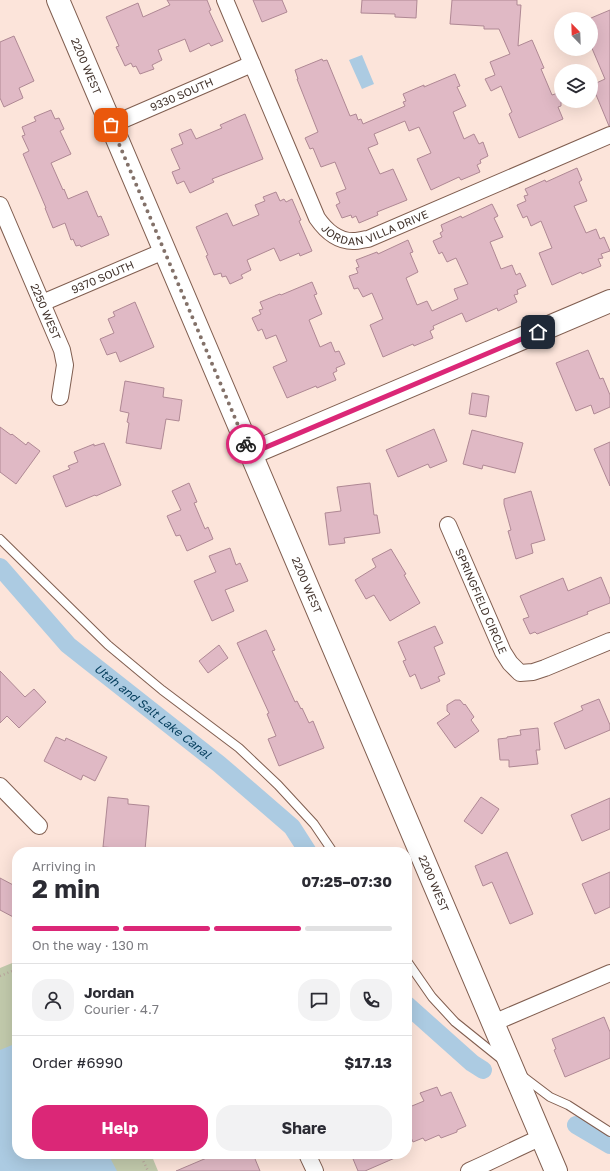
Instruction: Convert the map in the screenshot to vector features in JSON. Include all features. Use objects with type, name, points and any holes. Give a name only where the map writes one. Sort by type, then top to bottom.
[{"type":"street","name":"2200 WEST","points":[[58,0],[556,1171]]},
{"type":"street","name":"JORDAN VILLA DRIVE","points":[[225,0],[318,218],[323,227],[332,235],[342,239],[355,241],[368,239],[610,135]]},
{"type":"street","name":"9330 SOUTH","points":[[111,125],[252,64]]},
{"type":"street","name":"2250 WEST","points":[[0,205],[5,231],[42,303],[64,357],[64,373],[60,397]]},
{"type":"street","name":"9370 SOUTH","points":[[42,303],[164,251]]},
{"type":"street","points":[[250,454],[610,301]]},
{"type":"street","name":"SPRINGFIELD CIRCLE","points":[[448,525],[503,652],[510,663],[520,673],[533,672],[545,668],[610,641]]},
{"type":"street","points":[[0,786],[39,826]]},
{"type":"street","points":[[493,1023],[610,973]]},
{"type":"street","points":[[469,1171],[542,1137]]},
{"type":"street","points":[[309,1159],[314,1171]]},
{"type":"lane","points":[[0,539],[108,645],[162,690],[239,748],[278,784],[314,824],[329,847]]},
{"type":"lane","points":[[412,967],[432,997],[455,1022],[550,1097],[568,1105],[610,1132]]},
{"type":"path","points":[[0,976],[12,971]]},
{"type":"path","points":[[142,1159],[148,1171]]},
{"type":"green space","points":[[12,963],[12,1159],[153,1159],[158,1171],[0,1171],[0,968]]},
{"type":"water","points":[[362,55],[374,84],[362,89],[349,60]]},
{"type":"water","points":[[12,1045],[12,1159],[111,1159],[117,1171],[0,1171],[0,1050]]},
{"type":"building","points":[[167,0],[207,0],[211,10],[209,11],[223,41],[211,46],[209,43],[190,52],[185,39],[158,50],[162,60],[152,65],[154,69],[140,74],[136,66],[133,67],[131,63],[125,66],[116,47],[119,46],[106,17],[138,3],[143,17],[170,5]]},
{"type":"building","points":[[253,0],[282,0],[287,12],[262,22]]},
{"type":"building","points":[[362,0],[417,0],[416,18],[395,17],[395,14],[361,13]]},
{"type":"building","points":[[452,0],[517,0],[517,5],[521,5],[518,46],[532,40],[544,68],[541,69],[552,95],[554,94],[554,108],[558,108],[563,119],[519,138],[509,114],[512,112],[501,86],[491,91],[485,79],[495,75],[490,62],[510,54],[499,29],[484,29],[484,26],[450,24]]},
{"type":"building","points":[[610,10],[610,126],[598,99],[598,82],[605,79],[595,56],[598,56],[598,15]]},
{"type":"building","points":[[14,36],[34,81],[19,88],[23,98],[4,107],[0,98],[0,42]]},
{"type":"building","points":[[322,59],[323,61],[327,60],[350,116],[356,114],[358,120],[361,119],[363,124],[405,106],[403,102],[406,101],[403,94],[455,74],[460,86],[457,87],[466,106],[453,112],[464,139],[474,134],[479,144],[483,142],[488,156],[480,160],[481,163],[477,165],[480,172],[461,180],[459,177],[431,190],[417,159],[431,153],[419,127],[409,131],[405,121],[374,134],[378,144],[368,148],[380,174],[393,169],[407,200],[377,212],[378,215],[359,223],[356,216],[352,218],[351,215],[342,218],[336,205],[340,203],[336,193],[346,189],[335,162],[321,167],[313,148],[310,149],[305,138],[318,132],[297,79],[295,70]]},
{"type":"building","points":[[51,110],[55,119],[59,118],[64,129],[60,131],[71,154],[51,163],[63,190],[64,189],[68,199],[87,191],[98,217],[101,216],[109,235],[81,247],[80,245],[76,246],[73,239],[71,240],[65,223],[53,228],[23,154],[29,151],[22,136],[25,135],[22,127],[36,121],[34,117]]},
{"type":"building","points":[[245,114],[263,159],[212,179],[214,182],[190,193],[184,181],[177,184],[172,172],[180,169],[171,149],[183,144],[179,134],[191,129],[196,139],[222,128],[220,125]]},
{"type":"building","points":[[577,168],[582,180],[579,182],[587,201],[574,206],[586,233],[596,229],[600,239],[604,237],[610,251],[601,254],[603,258],[598,259],[601,266],[582,274],[581,272],[552,285],[539,253],[552,248],[541,221],[531,226],[527,216],[523,218],[517,205],[526,201],[524,196],[528,195],[525,189],[545,180],[546,182]]},
{"type":"building","points":[[276,192],[280,201],[284,199],[286,202],[292,199],[301,220],[299,221],[312,251],[300,256],[299,253],[280,261],[274,248],[247,260],[251,270],[241,275],[243,278],[230,284],[226,276],[222,277],[221,273],[214,275],[206,256],[208,255],[196,227],[227,213],[233,226],[259,215],[255,205],[265,201],[263,197]]},
{"type":"building","points":[[492,204],[498,216],[494,218],[503,237],[490,242],[501,269],[512,265],[516,275],[520,273],[526,286],[517,290],[518,294],[514,295],[517,302],[498,311],[497,308],[466,322],[462,313],[433,326],[434,329],[430,331],[433,338],[414,346],[413,344],[383,357],[370,325],[383,319],[372,293],[363,297],[358,288],[354,289],[349,276],[358,273],[356,268],[359,267],[356,260],[377,252],[378,254],[408,240],[413,252],[410,253],[418,272],[406,278],[417,305],[427,301],[432,311],[458,299],[454,289],[468,284],[456,258],[447,262],[442,252],[439,254],[433,241],[442,237],[440,233],[443,231],[441,225],[461,216],[462,218]]},
{"type":"building","points":[[312,282],[317,294],[314,295],[322,314],[309,320],[320,347],[331,342],[335,352],[339,351],[345,364],[336,368],[337,371],[333,373],[336,380],[317,388],[316,386],[287,398],[273,367],[287,361],[276,335],[266,339],[262,329],[258,331],[252,318],[261,314],[259,310],[263,309],[260,302]]},
{"type":"building","points":[[135,302],[154,347],[120,362],[116,352],[107,355],[100,339],[114,333],[108,319],[115,316],[113,312]]},
{"type":"building","points":[[588,350],[600,379],[603,378],[610,395],[610,407],[594,414],[591,405],[576,411],[556,363]]},
{"type":"building","points":[[125,381],[164,388],[163,397],[182,400],[179,421],[166,419],[161,449],[126,443],[129,413],[120,411]]},
{"type":"building","points":[[472,393],[489,396],[486,417],[469,414]]},
{"type":"building","points":[[0,427],[26,445],[28,442],[40,451],[16,484],[0,472]]},
{"type":"building","points":[[434,429],[447,461],[430,468],[428,464],[398,477],[386,450]]},
{"type":"building","points":[[472,430],[523,443],[515,473],[483,465],[482,469],[463,464]]},
{"type":"building","points":[[610,442],[610,486],[594,449]]},
{"type":"building","points":[[104,443],[121,485],[66,507],[53,476],[70,469],[68,466],[78,462],[74,452],[94,444],[94,446]]},
{"type":"building","points":[[189,483],[197,502],[194,503],[205,529],[208,527],[213,539],[187,551],[180,535],[176,536],[167,516],[181,510],[172,491]]},
{"type":"building","points":[[370,483],[374,515],[377,515],[380,533],[344,538],[345,543],[329,545],[325,513],[341,511],[337,487]]},
{"type":"building","points":[[531,491],[545,540],[531,544],[533,553],[516,559],[508,531],[511,530],[504,499]]},
{"type":"building","points":[[230,548],[236,565],[240,563],[248,581],[225,590],[234,611],[212,621],[194,581],[216,572],[209,556]]},
{"type":"building","points":[[391,549],[406,574],[404,575],[420,603],[390,621],[374,595],[366,599],[355,580],[376,567],[372,559]]},
{"type":"building","points":[[601,577],[610,599],[610,603],[587,612],[588,614],[537,634],[535,632],[530,634],[523,619],[529,617],[520,596],[563,578],[568,591]]},
{"type":"building","points":[[435,626],[443,643],[434,647],[445,674],[438,677],[440,681],[421,689],[415,674],[410,677],[403,661],[406,660],[398,642]]},
{"type":"building","points":[[266,630],[275,650],[272,651],[295,702],[297,701],[301,709],[302,708],[309,723],[313,721],[324,748],[279,766],[268,739],[276,736],[267,714],[269,713],[237,643]]},
{"type":"building","points":[[219,645],[228,658],[208,673],[199,661]]},
{"type":"building","points":[[0,671],[25,697],[34,689],[46,702],[19,728],[7,716],[0,723]]},
{"type":"building","points":[[599,699],[610,725],[610,730],[565,749],[554,723],[583,710],[581,706]]},
{"type":"building","points":[[455,700],[460,700],[464,705],[465,704],[474,717],[471,720],[479,731],[455,748],[437,723],[450,714],[447,711],[447,705]]},
{"type":"building","points":[[538,728],[540,750],[536,750],[538,764],[509,767],[509,760],[500,760],[498,739],[521,735],[520,730]]},
{"type":"building","points":[[56,737],[65,741],[66,738],[107,757],[95,781],[83,775],[81,780],[44,761]]},
{"type":"building","points":[[108,797],[128,799],[128,804],[149,806],[145,847],[103,847]]},
{"type":"building","points":[[481,797],[499,809],[482,834],[464,821]]},
{"type":"building","points":[[610,798],[610,829],[582,841],[571,815]]},
{"type":"building","points":[[507,852],[533,914],[510,924],[492,882],[483,886],[475,866]]},
{"type":"building","points":[[610,872],[610,907],[595,914],[582,884]]},
{"type":"building","points":[[0,878],[12,884],[12,916],[0,910]]},
{"type":"building","points":[[604,1017],[610,1032],[610,1058],[565,1077],[554,1050],[556,1049],[552,1039]]},
{"type":"building","points":[[437,1087],[441,1096],[451,1092],[466,1126],[457,1130],[457,1132],[441,1138],[439,1135],[425,1141],[423,1138],[413,1142],[412,1106],[424,1101],[420,1093]]},
{"type":"building","points":[[204,1159],[255,1159],[260,1171],[176,1171]]},
{"type":"building","points":[[353,1159],[393,1159],[365,1171],[358,1171]]},
{"type":"waterway","name":"Utah and Salt Lake Canal","points":[[0,567],[68,645],[219,764],[292,827],[305,847]]},
{"type":"waterway","name":"Utah and Salt Lake Canal","points":[[412,1009],[472,1063],[483,1070]]},
{"type":"waterway","name":"Utah and Salt Lake Canal","points":[[576,1125],[610,1145]]},
{"type":"way so far","points":[[111,125],[246,444]]},
{"type":"route","points":[[246,444],[250,454],[538,332]]}]
